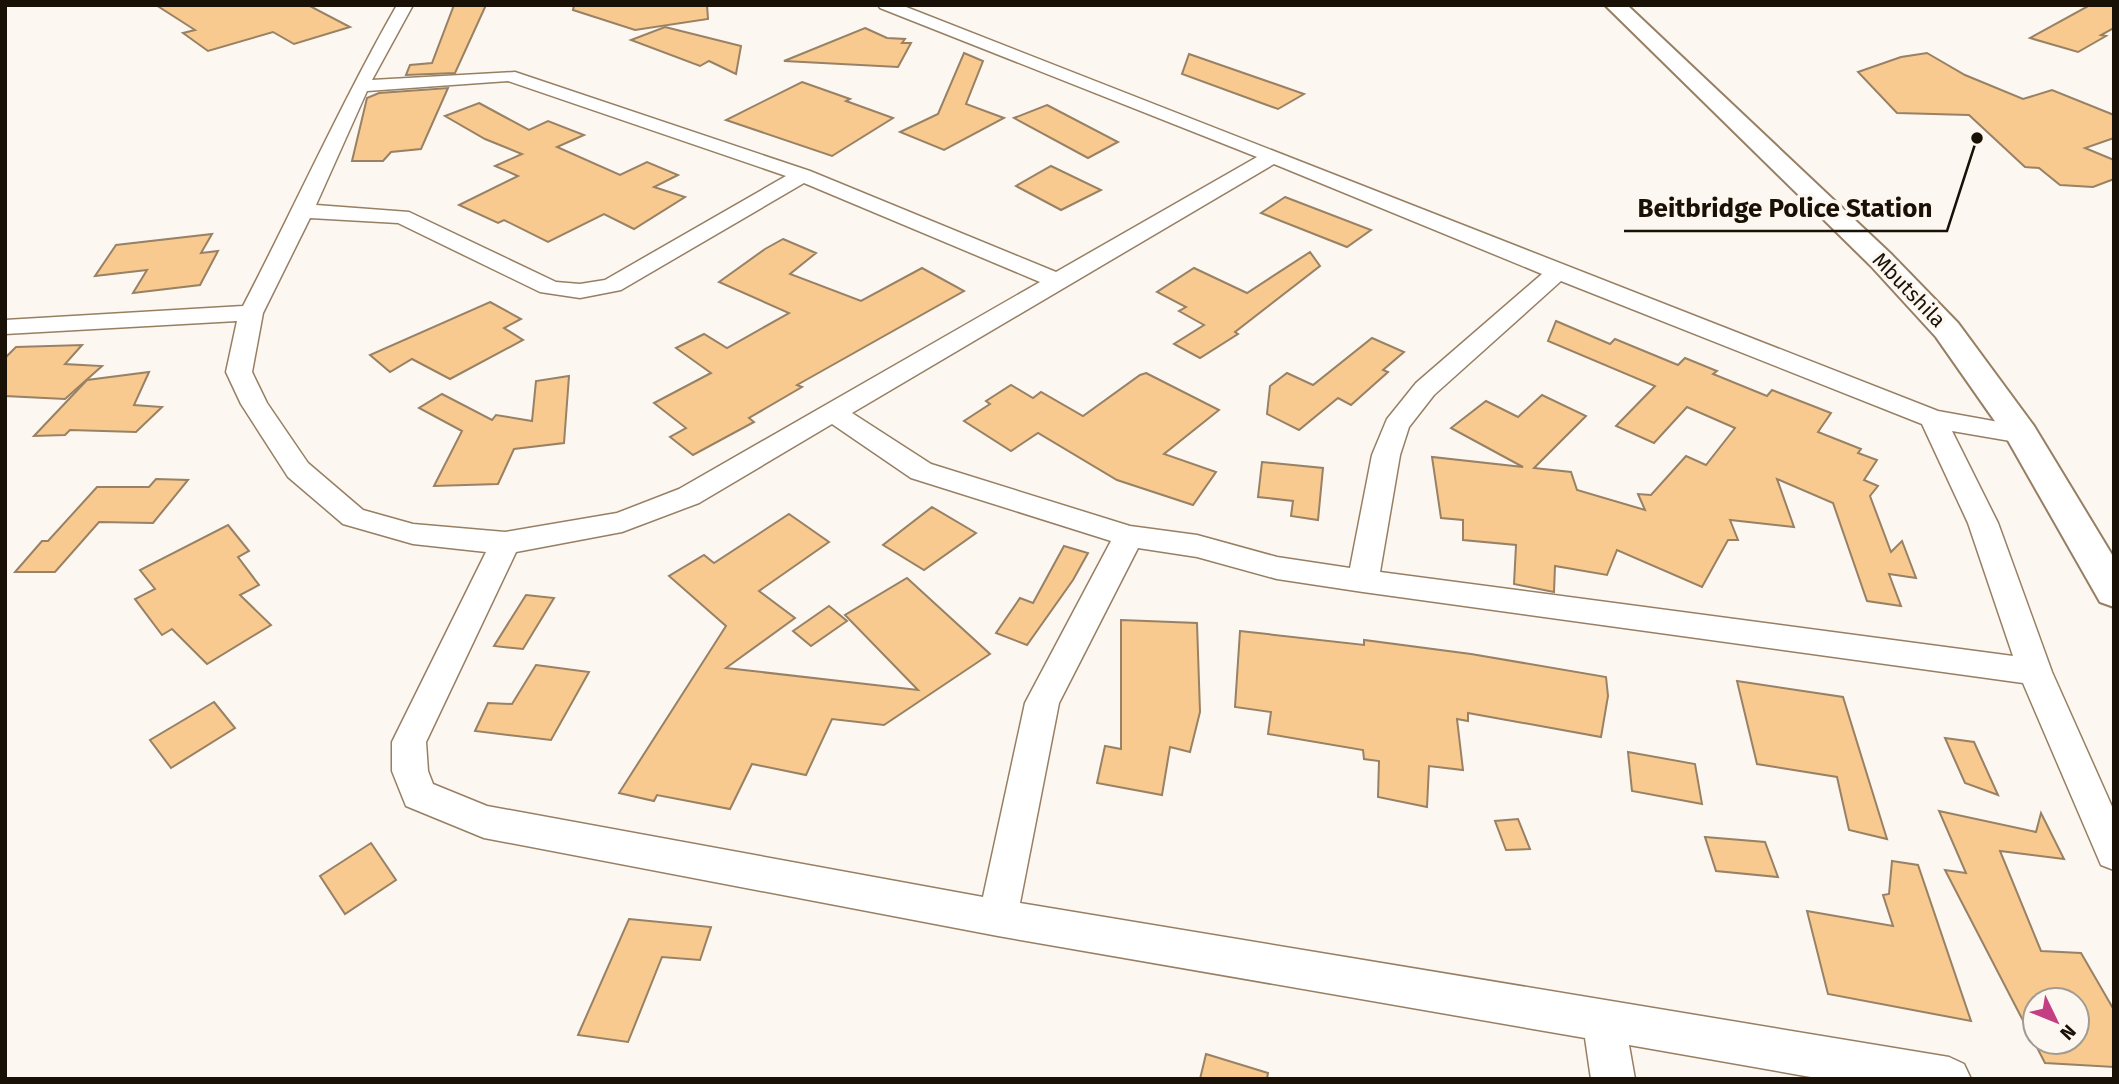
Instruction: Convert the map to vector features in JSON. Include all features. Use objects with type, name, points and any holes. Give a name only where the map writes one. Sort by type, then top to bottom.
[{"type":"street","points":[[405,5],[360,86],[303,211],[251,313],[239,372],[254,404],[298,470],[353,517],[413,534],[505,543],[622,522],[689,496],[1273,156]]},
{"type":"street","points":[[886,5],[1933,419],[2022,434]]},
{"type":"street","name":"Mbutshila","points":[[1615,5],[1881,260],[1947,330],[2022,434],[2114,592]]},
{"type":"street","points":[[360,86],[509,76],[803,176],[1060,282]]},
{"type":"street","points":[[303,211],[401,217],[548,287],[564,293],[585,292],[613,285],[803,176]]},
{"type":"street","points":[[1363,580],[1386,455],[1396,425],[1425,389],[1558,272]]},
{"type":"street","points":[[5,327],[251,313]]},
{"type":"street","points":[[832,412],[921,471],[1129,536],[1197,546],[1277,568],[2035,672]]},
{"type":"street","points":[[1933,419],[1983,523],[2035,672],[2114,853]]},
{"type":"street","points":[[998,918],[1042,703],[1129,536]]},
{"type":"street","points":[[505,543],[409,742],[410,771],[419,795],[484,822],[998,918],[1949,1079]]},
{"type":"street","points":[[1603,1020],[1613,1079]]},
{"type":"building","points":[[156,5],[308,5],[350,27],[294,44],[273,32],[208,51],[183,33],[195,30]]},
{"type":"building","points":[[454,5],[486,5],[455,73],[406,75],[410,65],[432,63]]},
{"type":"building","points":[[574,5],[707,5],[708,19],[635,30],[573,10]]},
{"type":"building","points":[[2090,5],[2114,5],[2114,28],[2101,35],[2106,36],[2078,52],[2030,38]]},
{"type":"building","points":[[665,27],[741,46],[736,74],[709,61],[700,66],[631,40]]},
{"type":"building","points":[[865,28],[887,38],[905,39],[902,43],[911,43],[898,67],[784,61]]},
{"type":"building","points":[[964,53],[983,61],[966,104],[1004,118],[944,150],[900,132],[938,114]]},
{"type":"building","points":[[1927,53],[1965,75],[2023,99],[2052,90],[2114,115],[2114,138],[2085,148],[2114,160],[2114,179],[2093,187],[2060,185],[2039,168],[2025,167],[1969,115],[1897,113],[1858,72],[1901,57]]},
{"type":"building","points":[[1189,54],[1304,94],[1278,109],[1182,74]]},
{"type":"building","points":[[802,82],[893,118],[832,156],[726,120]]},
{"type":"building","points":[[448,88],[421,149],[391,152],[383,161],[352,161],[367,98],[379,93]]},
{"type":"building","points":[[479,103],[529,130],[548,121],[584,135],[557,147],[620,175],[647,162],[678,175],[654,187],[685,197],[634,229],[604,214],[548,242],[504,220],[498,223],[459,205],[518,176],[495,166],[522,154],[485,139],[445,116]]},
{"type":"building","points":[[1047,105],[1118,142],[1088,158],[1014,118]]},
{"type":"building","points":[[1051,166],[1101,190],[1061,210],[1016,186]]},
{"type":"building","points":[[1285,197],[1371,230],[1347,247],[1261,213]]},
{"type":"building","points":[[212,234],[201,253],[218,251],[200,285],[133,293],[147,270],[95,276],[116,245]]},
{"type":"building","points":[[783,239],[816,253],[790,274],[861,301],[922,268],[964,291],[797,385],[802,387],[749,418],[754,422],[693,455],[670,437],[686,428],[654,403],[711,373],[676,348],[704,334],[727,348],[789,313],[719,282]]},
{"type":"building","points":[[1310,252],[1320,266],[1235,332],[1238,334],[1200,358],[1174,344],[1204,325],[1179,311],[1186,307],[1157,292],[1194,268],[1247,293]]},
{"type":"building","points":[[490,302],[521,319],[504,328],[523,340],[450,379],[412,359],[390,372],[370,355]]},
{"type":"building","points":[[1556,321],[1610,344],[1615,339],[1678,365],[1685,358],[1717,371],[1713,374],[1767,396],[1772,390],[1831,413],[1818,432],[1861,449],[1858,453],[1877,460],[1864,480],[1878,486],[1870,496],[1891,552],[1902,541],[1916,578],[1889,574],[1901,606],[1867,601],[1833,503],[1777,479],[1794,527],[1730,520],[1738,540],[1728,540],[1702,587],[1617,550],[1607,575],[1555,566],[1554,592],[1514,584],[1516,545],[1463,540],[1463,520],[1441,518],[1432,457],[1523,467],[1451,428],[1486,401],[1518,417],[1542,395],[1586,416],[1534,468],[1571,472],[1577,490],[1645,510],[1638,494],[1651,495],[1686,456],[1706,465],[1735,428],[1687,407],[1654,443],[1616,426],[1655,386],[1548,341]]},
{"type":"building","points":[[1372,338],[1404,352],[1383,370],[1388,372],[1351,405],[1338,398],[1299,430],[1267,414],[1270,386],[1287,373],[1313,385]]},
{"type":"building","points":[[82,345],[65,364],[102,366],[65,399],[5,396],[5,358],[16,347]]},
{"type":"building","points":[[149,372],[134,405],[162,407],[136,432],[70,430],[65,435],[34,436],[87,380]]},
{"type":"building","points":[[1146,373],[1219,410],[1164,454],[1216,472],[1193,505],[1117,480],[1038,433],[1011,451],[964,421],[990,404],[986,401],[1011,385],[1033,398],[1041,392],[1083,416]]},
{"type":"building","points":[[569,376],[564,443],[514,449],[498,484],[434,486],[462,431],[419,408],[442,394],[492,420],[496,415],[532,421],[536,381]]},
{"type":"building","points":[[1262,462],[1323,468],[1318,520],[1291,516],[1293,501],[1258,497]]},
{"type":"building","points":[[156,479],[188,480],[153,523],[99,522],[55,572],[15,572],[42,541],[48,541],[97,487],[149,487]]},
{"type":"building","points":[[932,507],[976,533],[924,570],[883,545]]},
{"type":"building","points":[[789,514],[829,542],[759,591],[795,618],[726,668],[918,690],[845,615],[907,578],[990,654],[884,725],[832,719],[806,775],[752,764],[730,809],[657,795],[654,801],[619,793],[726,626],[669,576],[704,555],[714,563]]},
{"type":"building","points":[[228,525],[249,551],[238,557],[259,585],[240,595],[271,625],[207,664],[172,629],[162,635],[135,599],[155,589],[140,570]]},
{"type":"building","points":[[1064,546],[1088,553],[1073,580],[1027,645],[996,633],[1020,598],[1033,603]]},
{"type":"building","points":[[526,595],[554,598],[523,649],[494,646]]},
{"type":"building","points":[[829,606],[847,621],[811,646],[793,631]]},
{"type":"building","points":[[1121,620],[1197,623],[1200,712],[1190,752],[1170,747],[1162,795],[1097,783],[1105,746],[1121,749]]},
{"type":"building","points":[[1240,631],[1364,645],[1364,640],[1471,654],[1606,677],[1608,696],[1601,737],[1468,713],[1468,721],[1457,719],[1463,770],[1429,766],[1427,807],[1378,797],[1379,761],[1364,759],[1363,750],[1268,734],[1271,712],[1235,707]]},
{"type":"building","points":[[536,665],[589,672],[551,740],[475,731],[488,703],[512,704]]},
{"type":"building","points":[[1737,681],[1843,697],[1887,839],[1849,830],[1837,777],[1757,764]]},
{"type":"building","points":[[214,702],[235,728],[171,768],[150,740]]},
{"type":"building","points":[[1945,738],[1974,742],[1998,795],[1965,783]]},
{"type":"building","points":[[1628,752],[1695,764],[1702,804],[1632,791]]},
{"type":"building","points":[[1939,811],[2036,832],[2041,813],[2064,859],[2000,851],[2041,951],[2081,953],[2114,1010],[2114,1067],[2045,1063],[2041,1056],[2091,1056],[2091,986],[2021,986],[2021,1017],[1945,870],[1966,873]]},
{"type":"building","points":[[1518,819],[1530,849],[1506,850],[1495,821]]},
{"type":"building","points":[[1705,837],[1765,842],[1778,877],[1716,871]]},
{"type":"building","points":[[371,843],[396,880],[345,914],[320,876]]},
{"type":"building","points":[[1892,861],[1918,865],[1971,1021],[1828,994],[1807,911],[1893,926],[1883,895],[1889,894]]},
{"type":"building","points":[[629,919],[711,927],[700,960],[662,957],[628,1042],[578,1035]]},
{"type":"building","points":[[1206,1054],[1268,1073],[1267,1079],[1200,1079]]},
{"type":"place","name":"Beitbridge Police Station","points":[[1977,138]]}]
